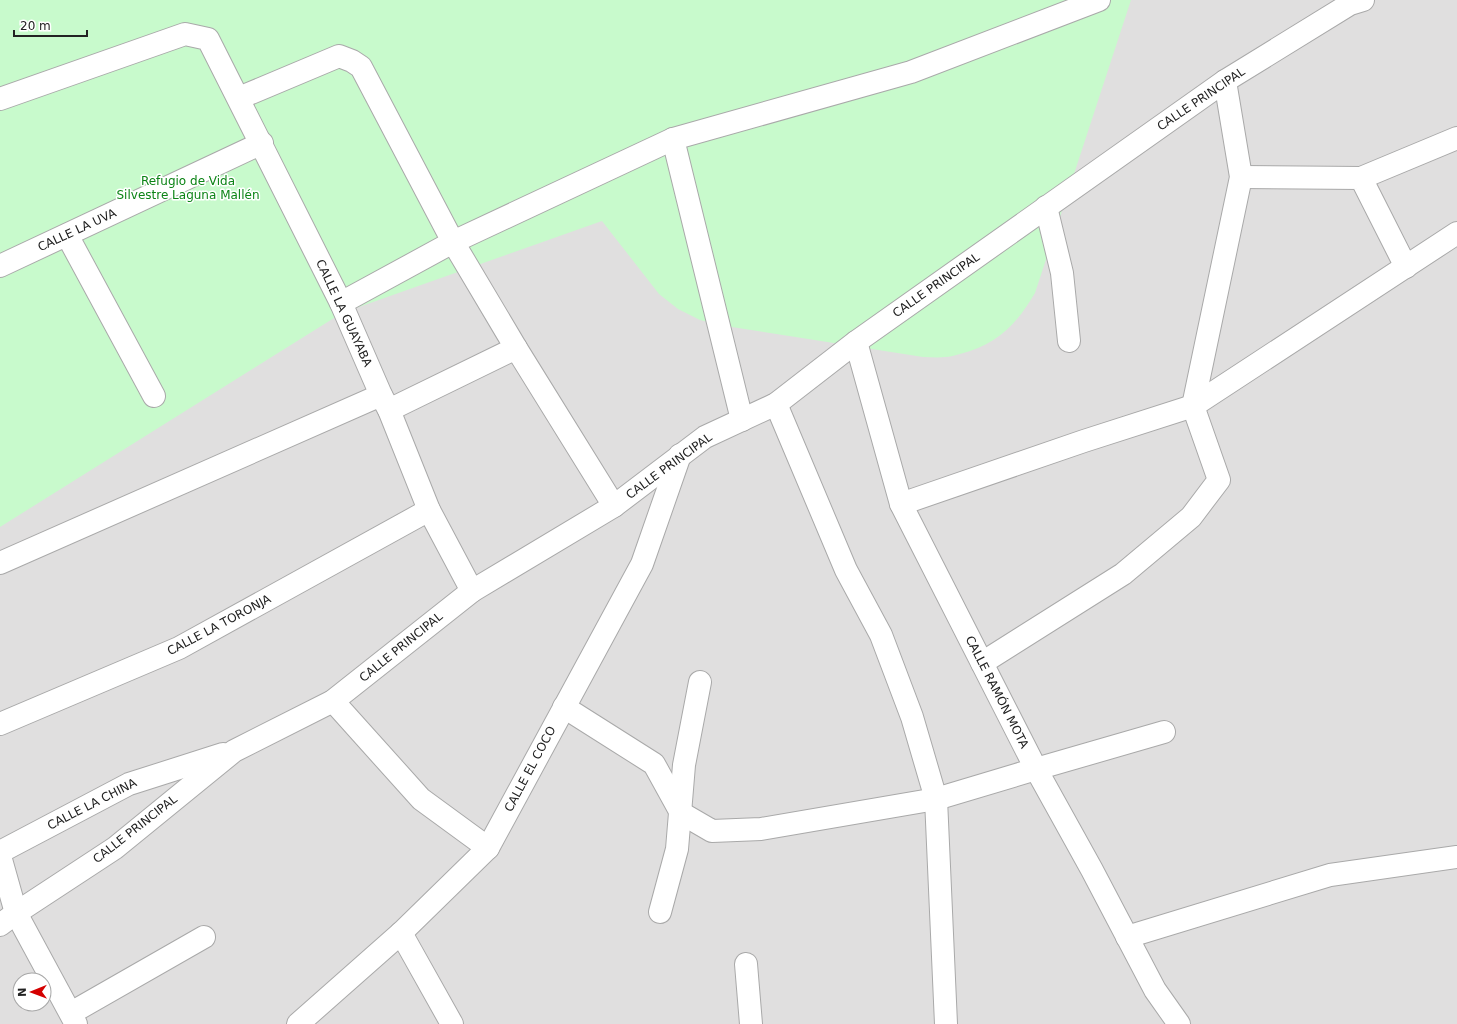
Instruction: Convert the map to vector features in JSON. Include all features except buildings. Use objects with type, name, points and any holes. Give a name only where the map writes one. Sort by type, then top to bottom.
[{"type":"street","points":[[341,303],[453,242],[673,139],[912,72],[1098,0]]},
{"type":"street","name":"CALLE PRINCIPAL","points":[[8,919],[114,848],[234,750],[333,702],[472,591],[614,506],[705,437],[776,404],[856,342],[1224,81],[1350,4],[1363,0]]},
{"type":"street","name":"CALLE LA GUAYABA","points":[[0,99],[185,34],[208,39],[262,143],[341,303],[385,402],[429,510],[472,591]]},
{"type":"street","points":[[239,98],[339,56],[352,61],[361,67],[453,242],[516,348],[614,506]]},
{"type":"street","points":[[982,663],[1123,574],[1191,517],[1219,480],[1193,406],[1241,177],[1224,81]]},
{"type":"street","points":[[1241,177],[1361,178],[1457,138]]},
{"type":"street","points":[[673,139],[742,420]]},
{"type":"street","name":"CALLE LA UVA","points":[[0,266],[262,143]]},
{"type":"street","points":[[1361,178],[1406,268]]},
{"type":"street","points":[[1046,207],[1062,274],[1069,342]]},
{"type":"street","points":[[901,504],[1084,441],[1193,406],[1406,268],[1457,233]]},
{"type":"street","points":[[67,235],[154,396]]},
{"type":"street","name":"CALLE RAMÓN MOTA","points":[[856,342],[901,504],[1036,769],[1092,870],[1155,990],[1179,1024]]},
{"type":"street","points":[[0,563],[516,348]]},
{"type":"street","points":[[776,404],[846,570],[881,635],[912,717],[936,799],[946,1024]]},
{"type":"street","name":"CALLE EL COCO","points":[[298,1024],[402,933],[488,848],[642,564],[680,455]]},
{"type":"street","name":"CALLE LA TORONJA","points":[[0,724],[179,648],[429,510]]},
{"type":"street","points":[[660,912],[677,849],[684,765],[700,682]]},
{"type":"street","points":[[333,702],[421,799],[488,848]]},
{"type":"street","points":[[564,707],[654,764],[681,813],[712,832],[761,829],[936,799],[1164,732]]},
{"type":"street","name":"CALLE LA CHINA","points":[[0,852],[129,784],[234,750]]},
{"type":"street","points":[[0,856],[8,919],[74,1018],[204,937]]},
{"type":"street","points":[[1127,937],[1330,875],[1457,857]]},
{"type":"street","points":[[402,933],[452,1024]]},
{"type":"street","points":[[746,964],[751,1024]]},
{"type":"shaded area","points":[[0,0],[1457,0],[1457,1024],[0,1024]]},
{"type":"green space","name":"Refugio de Vida Silvestre Laguna Mallén","points":[[0,0],[1131,0],[1035,293],[1013,324],[985,345],[951,356],[923,357],[719,325],[700,320],[678,309],[659,294],[602,221],[342,313],[0,527]]}]
